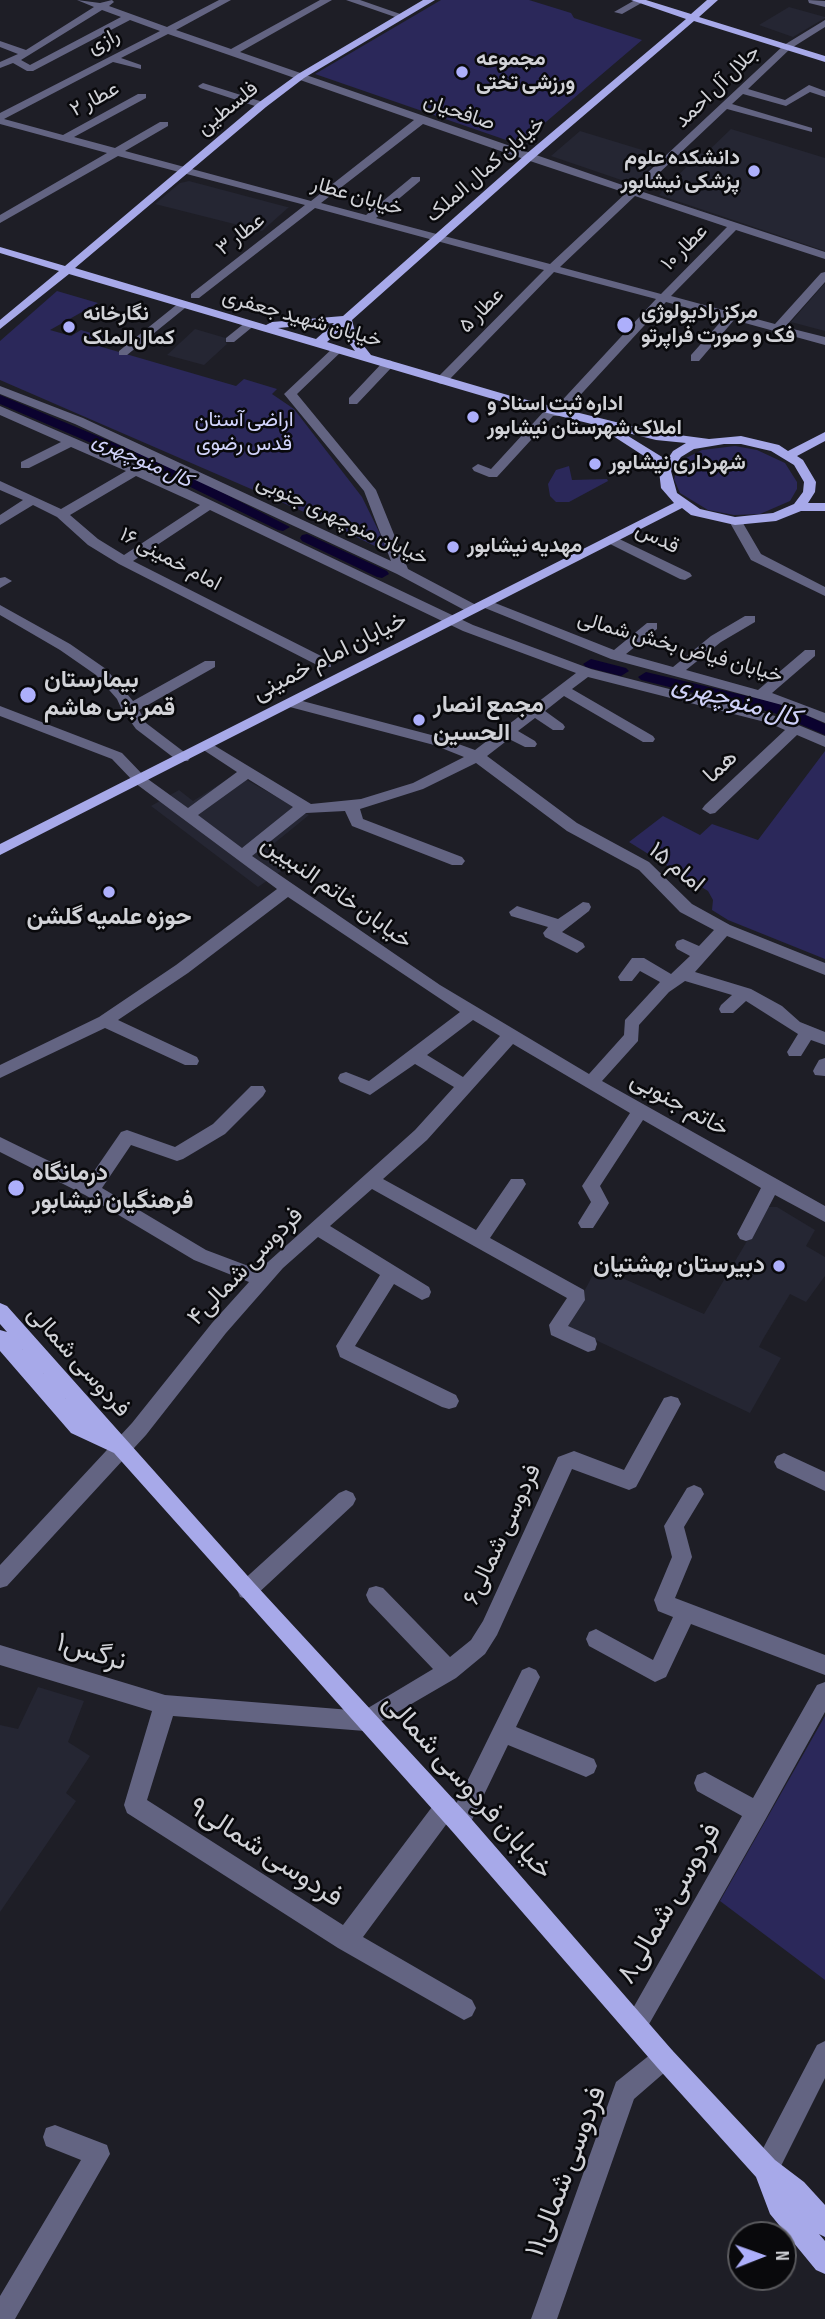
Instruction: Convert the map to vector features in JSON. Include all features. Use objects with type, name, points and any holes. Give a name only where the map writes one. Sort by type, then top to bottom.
[{"type":"main road","name":"فلسطین","points":[[0,326],[261,105],[301,76],[430,0]]},
{"type":"main road","name":"خیابان کمال الملک","points":[[318,344],[529,157],[713,0]]},
{"type":"main road","points":[[638,1],[825,59]]},
{"type":"main road","points":[[675,32],[694,29],[737,32]]},
{"type":"main road","name":"خیابان شهید جعفری","points":[[0,250],[594,423],[656,436],[707,442]]},
{"type":"main road","points":[[40,292],[68,283],[105,281]]},
{"type":"main road","points":[[254,325],[346,319],[350,336],[367,358]]},
{"type":"main road","name":"خیابان شهید جعفری","points":[[594,423],[640,446],[667,465]]},
{"type":"main road","points":[[789,455],[825,436]]},
{"type":"main road","points":[[799,507],[809,492],[807,472],[789,455],[775,448],[741,440],[707,442],[677,454],[667,465],[664,479],[667,488],[681,504],[714,518],[735,521],[776,517],[799,507],[825,508]]},
{"type":"main road","points":[[810,482],[825,487]]},
{"type":"main road","name":"خیابان امام خمینی","points":[[0,850],[681,504]]},
{"type":"main road","name":"فردوسی شمالی","points":[[0,1311],[95,1415],[120,1447]]},
{"type":"main road","name":"فردوسی شمالی","points":[[0,1338],[78,1427],[120,1447]]},
{"type":"main road","name":"خیابان فردوسی شمالی","points":[[120,1447],[365,1721],[453,1814],[664,2058],[766,2169],[795,2191],[825,2224]]},
{"type":"main road","name":"خیابان فردوسی شمالی","points":[[766,2169],[779,2205],[825,2261]]},
{"type":"street","name":"صافحیان","points":[[82,0],[107,3],[130,16],[421,120],[825,256]]},
{"type":"street","name":"رازی","points":[[0,119],[226,0]]},
{"type":"street","points":[[232,53],[327,0]]},
{"type":"street","points":[[351,0],[401,16]]},
{"type":"street","points":[[619,12],[638,1]]},
{"type":"street","points":[[812,1],[825,4]]},
{"type":"street","points":[[1,64],[27,54],[107,3]]},
{"type":"street","points":[[13,59],[30,69],[130,16]]},
{"type":"street","name":"جلال آل احمد","points":[[551,269],[787,47],[825,23]]},
{"type":"street","points":[[0,44],[27,54]]},
{"type":"street","points":[[113,59],[138,67]]},
{"type":"street","points":[[202,86],[261,105]]},
{"type":"street","points":[[741,91],[786,103],[808,88],[825,94]]},
{"type":"street","name":"عطار ۲","points":[[65,138],[142,96]]},
{"type":"street","points":[[726,106],[808,130]]},
{"type":"street","name":"خیابان عطار","points":[[0,119],[437,239],[825,341]]},
{"type":"street","name":"عطار ۳","points":[[195,296],[421,120]]},
{"type":"street","points":[[0,220],[164,124]]},
{"type":"street","points":[[367,220],[416,179]]},
{"type":"street","name":"عطار ۱۰","points":[[478,468],[493,474],[735,225]]},
{"type":"street","name":"عطار ۵","points":[[442,380],[551,269]]},
{"type":"street","points":[[778,328],[825,275]]},
{"type":"street","points":[[123,353],[184,304]]},
{"type":"street","points":[[695,358],[732,316]]},
{"type":"street","points":[[230,340],[254,325]]},
{"type":"street","points":[[338,349],[290,394],[370,490],[402,571]]},
{"type":"street","points":[[353,401],[388,364]]},
{"type":"street","name":"خیابان منوچهری جنوبی","points":[[0,390],[79,421],[479,606]]},
{"type":"street","name":"خیابان منوچهری جنوبی","points":[[0,410],[137,470],[452,620]]},
{"type":"street","points":[[25,465],[72,441]]},
{"type":"street","points":[[62,514],[137,470]]},
{"type":"street","name":"امام خمینی ۱۶","points":[[0,485],[62,514],[93,542],[124,561],[326,664]]},
{"type":"street","points":[[0,521],[32,500]]},
{"type":"street","points":[[124,561],[210,504]]},
{"type":"street","points":[[0,521],[14,527]]},
{"type":"street","points":[[735,521],[756,557],[825,592]]},
{"type":"street","points":[[281,537],[301,525]]},
{"type":"street","name":"قدس","points":[[611,539],[685,576]]},
{"type":"street","name":"خیابان فیاض بخش شمالی","points":[[479,606],[615,656],[787,702],[825,718]]},
{"type":"street","points":[[0,609],[102,672],[123,696],[141,726],[183,758]]},
{"type":"street","points":[[675,672],[716,639],[750,619]]},
{"type":"street","name":"خیابان فیاض بخش شمالی","points":[[452,620],[586,672],[774,720],[825,742]]},
{"type":"street","points":[[615,656],[652,626]]},
{"type":"street","points":[[761,695],[810,653]]},
{"type":"street","points":[[628,683],[639,663]]},
{"type":"street","points":[[130,710],[210,664]]},
{"type":"street","points":[[207,746],[246,773],[307,808],[351,806],[418,786],[477,756],[586,672]]},
{"type":"street","points":[[563,690],[648,739]]},
{"type":"street","name":"امام ۱۵","points":[[291,703],[439,742],[477,756],[572,827],[644,866],[685,908],[724,929],[825,969]]},
{"type":"street","name":"خیابان خاتم النبیین","points":[[0,711],[117,756],[141,780],[288,889],[391,961],[471,1013],[511,1035]]},
{"type":"street","points":[[535,711],[558,727]]},
{"type":"street","name":"هما","points":[[709,809],[795,729]]},
{"type":"street","points":[[508,732],[530,744]]},
{"type":"street","points":[[188,815],[246,773]]},
{"type":"street","points":[[351,806],[357,822],[457,861]]},
{"type":"street","points":[[243,855],[307,808]]},
{"type":"street","points":[[0,1072],[105,1021],[182,969],[288,889]]},
{"type":"street","points":[[577,947],[551,933],[583,907]]},
{"type":"street","points":[[517,912],[561,925]]},
{"type":"street","points":[[591,1083],[631,1051],[631,1024],[674,984],[724,929]]},
{"type":"street","points":[[683,945],[701,954]]},
{"type":"street","points":[[626,977],[638,962],[674,984],[757,994],[793,1026],[825,1039]]},
{"type":"street","points":[[727,1009],[757,994]]},
{"type":"street","points":[[346,1078],[370,1089],[471,1013]]},
{"type":"street","points":[[105,1021],[191,1061]]},
{"type":"street","points":[[796,1052],[808,1032]]},
{"type":"street","name":"خاتم جنوبی","points":[[511,1035],[825,1215]]},
{"type":"street","name":"فردوسی شمالی۴","points":[[0,1579],[139,1429],[219,1328],[277,1263],[422,1135],[511,1035]]},
{"type":"street","points":[[416,1056],[466,1086]]},
{"type":"street","points":[[91,1190],[127,1137],[177,1154],[219,1129],[257,1091]]},
{"type":"street","points":[[587,1223],[600,1203],[591,1186],[640,1111]]},
{"type":"street","points":[[0,1144],[91,1190],[200,1255],[264,1280]]},
{"type":"street","points":[[370,1180],[577,1295],[558,1325],[558,1330],[588,1344]]},
{"type":"street","points":[[479,1240],[517,1184]]},
{"type":"street","points":[[746,1234],[772,1184]]},
{"type":"street","points":[[317,1227],[422,1292]]},
{"type":"street","points":[[390,1274],[345,1346],[347,1351],[449,1401]]},
{"type":"street","name":"فردوسی شمالی۶","points":[[365,1721],[449,1671],[478,1647],[490,1628],[565,1463],[573,1460],[629,1481],[671,1404]]},
{"type":"street","points":[[784,1462],[825,1482]]},
{"type":"street","points":[[694,1494],[674,1526],[682,1561],[664,1600],[668,1607],[825,1665]]},
{"type":"street","points":[[247,1590],[345,1499]]},
{"type":"street","points":[[376,1595],[449,1671]]},
{"type":"street","points":[[596,1639],[656,1672],[686,1612]]},
{"type":"street","name":"نرگس۱","points":[[0,1655],[165,1705],[365,1721]]},
{"type":"street","name":"فردوسی شمالی۹","points":[[165,1705],[135,1805],[346,1940],[453,1814],[502,1732],[529,1677]]},
{"type":"street","name":"فردوسی شمالی۸","points":[[636,2025],[825,1692]]},
{"type":"street","points":[[502,1732],[586,1766]]},
{"type":"street","points":[[705,1783],[757,1812]]},
{"type":"street","points":[[346,1940],[464,2008]]},
{"type":"street","points":[[766,2169],[825,2053]]},
{"type":"street","name":"فردوسی شمالی۱۱","points":[[544,2319],[625,2091],[664,2058]]},
{"type":"street","points":[[1,2319],[97,2154],[55,2137]]},
{"type":"shaded area","points":[[789,7],[825,18],[793,37],[759,25]]},
{"type":"shaded area","name":"دانشکده علوم پزشکی نیشابور","points":[[731,129],[825,158],[825,251],[659,195],[700,153],[705,154]]},
{"type":"shaded area","points":[[580,131],[662,156],[633,184],[551,156]]},
{"type":"shaded area","points":[[189,181],[289,207],[262,231],[155,204],[180,183]]},
{"type":"shaded area","points":[[825,283],[825,331],[791,322]]},
{"type":"shaded area","points":[[195,329],[229,339],[204,365],[167,355]]},
{"type":"shaded area","points":[[236,774],[309,815],[266,850],[287,867],[258,887],[151,806],[179,790],[193,801]]},
{"type":"shaded area","points":[[767,1207],[777,1207],[815,1230],[806,1246],[825,1257],[825,1276],[806,1302],[790,1294],[763,1339],[759,1347],[781,1358],[750,1413],[566,1326],[597,1267],[704,1314]]},
{"type":"shaded area","points":[[38,1687],[84,1701],[68,1742],[90,1756],[66,1793],[76,1801],[0,1912],[0,1725],[18,1729]]},
{"type":"green space","name":"مجموعه ورزشی تختی","points":[[441,0],[529,0],[642,40],[526,139],[509,141],[315,74]]},
{"type":"green space","name":"اراضی آستان قدس رضوی","points":[[57,291],[98,303],[50,330],[71,336],[81,330],[105,337],[95,345],[236,386],[244,379],[277,389],[272,394],[294,409],[362,497],[387,548],[383,550],[311,515],[0,380],[0,341]]},
{"type":"green space","points":[[735,446],[757,450],[785,463],[797,482],[797,489],[790,501],[760,514],[734,515],[708,510],[680,493],[674,479],[678,465],[684,459],[702,450]]},
{"type":"green space","points":[[569,466],[572,480],[608,481],[569,502],[556,502],[550,496],[548,484],[556,470]]},
{"type":"green space","points":[[825,751],[825,959],[728,920],[712,910],[713,900],[708,891],[629,842],[663,816],[700,835],[712,824],[758,840]]},
{"type":"green space","points":[[825,1716],[825,1980],[720,1901]]},
{"type":"waterway","name":"کال منوچهری","points":[[0,399],[171,472],[283,527]]},
{"type":"waterway","name":"کال منوچهری","points":[[307,538],[382,574]]},
{"type":"waterway","name":"کال منوچهری","points":[[591,664],[621,671]]},
{"type":"waterway","name":"کال منوچهری","points":[[646,677],[779,709],[825,730]]},
{"type":"place","name":"مجموعه ورزشی تختی","points":[[462,72]]},
{"type":"place","name":"دانشکده علوم پزشکی نیشابور","points":[[754,171]]},
{"type":"place","name":"مرکز رادیولوژی فک و صورت فراپرتو","points":[[625,325]]},
{"type":"place","name":"نگارخانه کمال‌الملک","points":[[69,327]]},
{"type":"place","name":"اداره ثبت اسناد و املاک شهرستان نیشابور","points":[[473,417]]},
{"type":"place","name":"شهرداری نیشابور","points":[[595,464]]},
{"type":"place","name":"مهدیه نیشابور","points":[[453,547]]},
{"type":"place","name":"بیمارستان قمر بنی هاشم","points":[[28,695]]},
{"type":"place","name":"مجمع انصار الحسین","points":[[419,720]]},
{"type":"place","name":"حوزه علمیه گلشن","points":[[109,892]]},
{"type":"place","name":"درمانگاه فرهنگیان نیشابور","points":[[16,1188]]},
{"type":"place","name":"دبیرستان بهشتیان","points":[[779,1266]]}]
